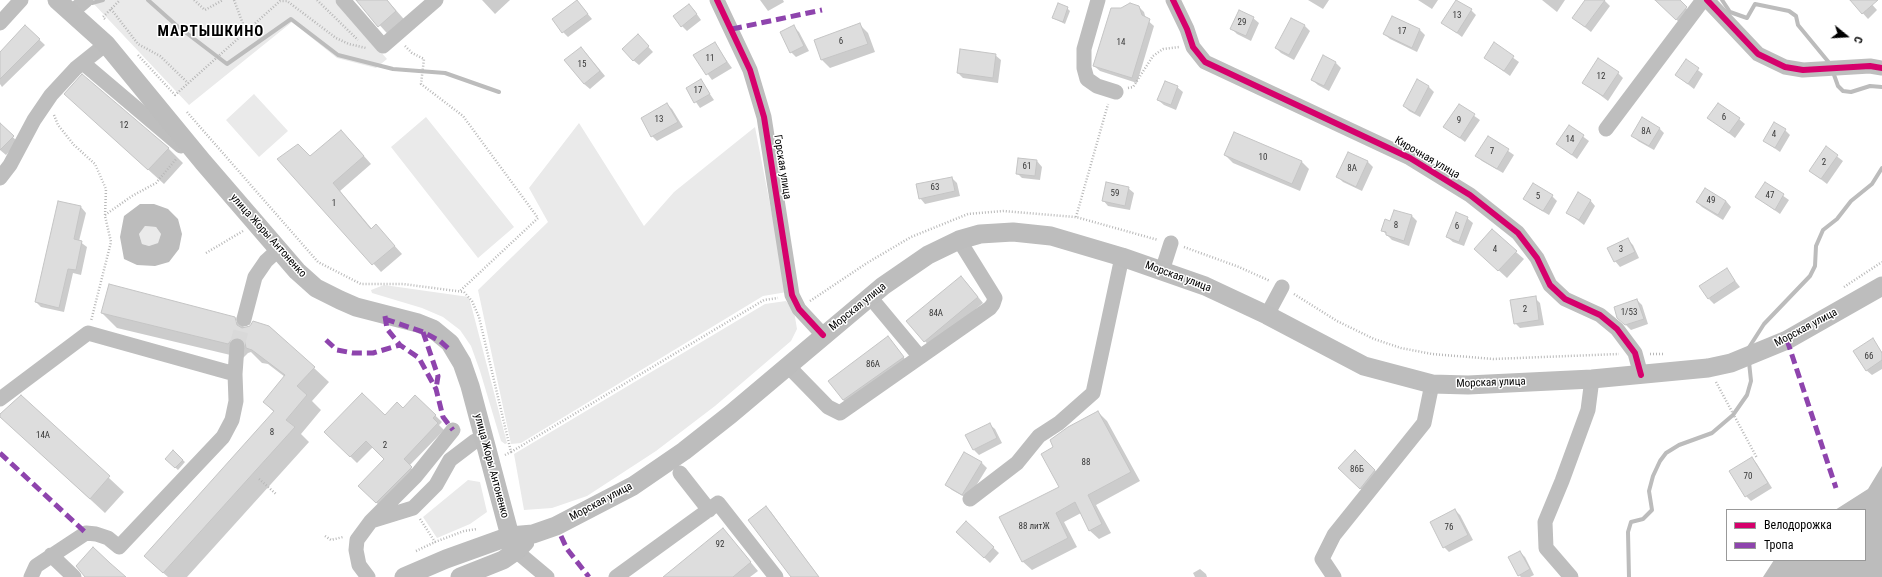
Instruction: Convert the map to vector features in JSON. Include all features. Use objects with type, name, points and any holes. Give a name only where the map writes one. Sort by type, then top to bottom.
[{"type":"main road","name":"улица Жоры Антоненко","points":[[57,0],[79,6],[106,44],[140,99],[297,271],[316,288],[356,307],[418,323],[441,334],[457,351],[462,363],[484,438],[513,544]]},
{"type":"main road","name":"Морская улица","points":[[404,577],[446,559],[513,544],[533,534],[566,521],[633,486],[684,451],[870,297],[928,255],[959,240],[980,234],[1013,232],[1051,236],[1122,257],[1205,286],[1266,315],[1364,366],[1432,384],[1468,385],[1592,379],[1708,368],[1731,363],[1787,340],[1882,286]]},
{"type":"main road","name":"Морская улица","points":[[460,577],[487,571],[513,544]]},
{"type":"street","points":[[0,23],[21,0]]},
{"type":"street","points":[[343,0],[383,46],[425,3]]},
{"type":"street","name":"Горская улица","points":[[717,0],[750,70],[764,117],[792,295],[799,309],[823,336]]},
{"type":"street","points":[[1098,0],[1084,49],[1084,68],[1087,79],[1096,86],[1114,91]]},
{"type":"street","name":"Кирочная улица","points":[[1173,0],[1187,29],[1193,47],[1205,62],[1410,158],[1470,195],[1518,233],[1537,258],[1550,285],[1565,299],[1600,316],[1617,329],[1635,353],[1641,375]]},
{"type":"street","points":[[1606,129],[1703,0]]},
{"type":"street","points":[[1707,0],[1758,54],[1785,67],[1803,70],[1826,70],[1870,66],[1882,68]]},
{"type":"street","points":[[0,178],[48,100],[76,68],[106,44]]},
{"type":"street","points":[[83,63],[140,99],[181,146]]},
{"type":"street","points":[[788,366],[828,407],[840,413],[994,304],[995,298],[959,240]]},
{"type":"street","points":[[1162,271],[1171,244]]},
{"type":"street","points":[[244,319],[255,277],[266,261],[278,250]]},
{"type":"street","points":[[970,499],[1017,463],[1039,436],[1059,423],[1093,393],[1122,257]]},
{"type":"street","points":[[1266,315],[1282,287]]},
{"type":"street","points":[[870,297],[920,357]]},
{"type":"street","points":[[0,399],[88,333],[235,374]]},
{"type":"street","points":[[31,577],[36,566],[86,533],[96,534],[108,538],[119,547],[223,437],[232,420],[236,401],[235,374],[237,346]]},
{"type":"street","points":[[1571,577],[1546,548],[1545,522],[1588,410],[1592,379]]},
{"type":"street","points":[[1334,577],[1322,559],[1334,535],[1424,423],[1432,384]]},
{"type":"street","points":[[368,577],[359,565],[356,550],[357,540],[371,521],[415,477],[453,430]]},
{"type":"street","points":[[371,521],[413,508],[436,485],[450,460],[475,441],[484,438]]},
{"type":"street","points":[[437,449],[450,460]]},
{"type":"street","points":[[680,472],[709,510]]},
{"type":"street","points":[[616,577],[718,503],[776,577]]},
{"type":"street","points":[[513,544],[547,577]]},
{"type":"street","points":[[51,555],[74,577]]},
{"type":"path","points":[[108,23],[103,17],[120,0]]},
{"type":"path","points":[[194,0],[205,10],[222,0]]},
{"type":"path","points":[[234,0],[246,32]]},
{"type":"path","points":[[134,50],[175,95],[280,1],[287,1],[336,38],[361,48],[373,49]]},
{"type":"path","points":[[111,9],[138,44],[160,56],[188,83]]},
{"type":"path","points":[[395,35],[412,53],[424,59],[421,84],[463,116],[538,218],[460,291]]},
{"type":"path","points":[[1076,217],[1114,91],[1133,87],[1153,56],[1163,49],[1175,46],[1193,47]]},
{"type":"path","points":[[48,100],[58,125],[74,145],[95,164],[106,189],[105,216],[111,242],[110,252],[88,333]]},
{"type":"path","points":[[188,112],[318,262],[361,284],[403,284],[464,292],[472,301],[479,317],[511,452]]},
{"type":"path","points":[[105,216],[132,196],[156,183],[177,158],[181,146]]},
{"type":"path","points":[[206,253],[255,224],[272,210]]},
{"type":"path","points":[[506,462],[504,455],[764,300],[792,295]]},
{"type":"path","points":[[1708,368],[1738,426],[1757,458]]},
{"type":"path","points":[[259,479],[276,494]]},
{"type":"path","points":[[413,508],[435,542]]},
{"type":"shaded area","points":[[94,0],[335,0],[387,59],[376,68],[337,58],[292,22],[189,105],[92,2]]},
{"type":"shaded area","points":[[254,94],[288,131],[259,157],[226,120]]},
{"type":"shaded area","points":[[426,117],[514,227],[478,258],[391,147]]},
{"type":"shaded area","points":[[579,123],[644,226],[674,192],[755,127],[787,292],[763,296],[521,443],[511,444],[478,290],[548,222],[529,188]]},
{"type":"shaded area","points":[[140,204],[154,204],[168,209],[178,219],[182,234],[179,249],[169,262],[155,266],[137,265],[124,259],[120,237],[124,216]],"holes":[[[145,226],[156,227],[161,234],[158,243],[149,246],[142,244],[139,234]]]},
{"type":"shaded area","points":[[145,226],[156,227],[161,234],[158,243],[149,246],[142,244],[139,234]]},
{"type":"shaded area","points":[[384,285],[469,297],[507,443],[505,444],[501,441],[471,346],[460,330],[443,317],[422,308],[372,293],[371,290]]},
{"type":"shaded area","points":[[786,301],[794,311],[797,329],[791,341],[715,406],[656,451],[587,496],[552,508],[524,510],[514,454],[765,304]]},
{"type":"shaded area","points":[[1882,466],[1882,577],[1763,577],[1773,561],[1866,561],[1866,509],[1837,509],[1868,489]]},
{"type":"shaded area","points":[[468,480],[480,482],[487,512],[470,524],[437,538],[423,517]]},
{"type":"building","points":[[356,0],[387,0],[396,11],[378,27]]},
{"type":"building","points":[[577,0],[588,14],[562,33],[552,19]]},
{"type":"building","points":[[1456,0],[1472,9],[1457,33],[1441,23]]},
{"type":"building","points":[[1585,0],[1605,0],[1585,27],[1572,18]]},
{"type":"building","points":[[1655,0],[1680,0],[1687,7],[1676,20]]},
{"type":"building","points":[[1850,0],[1878,0],[1862,14]]},
{"type":"building","points":[[1058,3],[1068,7],[1063,22],[1052,18]]},
{"type":"building","points":[[1130,3],[1139,6],[1142,15],[1150,19],[1132,78],[1093,66],[1111,8],[1121,8]]},
{"type":"building","points":[[689,4],[697,14],[681,27],[673,16]]},
{"type":"building","points":[[1239,10],[1254,17],[1246,36],[1230,29]]},
{"type":"building","points":[[1392,16],[1420,29],[1412,48],[1383,34]]},
{"type":"building","points":[[1291,18],[1305,25],[1289,55],[1275,48]]},
{"type":"building","points":[[860,23],[868,44],[821,60],[814,40]]},
{"type":"building","points":[[25,25],[40,39],[0,79],[0,52]]},
{"type":"building","points":[[794,25],[804,46],[790,53],[780,32]]},
{"type":"building","points":[[638,34],[649,46],[633,61],[622,49]]},
{"type":"building","points":[[715,42],[727,62],[706,75],[693,55]]},
{"type":"building","points":[[1494,42],[1514,56],[1504,71],[1484,58]]},
{"type":"building","points":[[581,47],[600,71],[584,84],[564,60]]},
{"type":"building","points":[[960,49],[996,54],[993,78],[957,73]]},
{"type":"building","points":[[1323,55],[1336,62],[1324,86],[1311,80]]},
{"type":"building","points":[[1598,58],[1619,72],[1603,96],[1582,83]]},
{"type":"building","points":[[1686,59],[1699,68],[1688,84],[1675,75]]},
{"type":"building","points":[[82,74],[169,148],[148,170],[64,94]]},
{"type":"building","points":[[701,79],[710,94],[694,103],[686,88]]},
{"type":"building","points":[[1417,79],[1429,86],[1415,113],[1403,106]]},
{"type":"building","points":[[1165,81],[1178,86],[1171,105],[1157,100]]},
{"type":"building","points":[[667,103],[678,122],[651,137],[641,118]]},
{"type":"building","points":[[1718,103],[1740,118],[1729,133],[1707,118]]},
{"type":"building","points":[[1459,104],[1475,114],[1460,138],[1443,127]]},
{"type":"building","points":[[1642,117],[1660,128],[1649,146],[1631,136]]},
{"type":"building","points":[[1774,122],[1786,129],[1775,148],[1763,141]]},
{"type":"building","points":[[0,123],[14,136],[0,150]]},
{"type":"building","points":[[1569,125],[1584,135],[1572,155],[1556,144]]},
{"type":"building","points":[[341,130],[364,156],[333,183],[371,229],[376,224],[395,246],[372,265],[277,159],[298,144],[310,156]]},
{"type":"building","points":[[1234,132],[1302,161],[1292,184],[1224,155]]},
{"type":"building","points":[[1488,136],[1509,149],[1497,169],[1475,156]]},
{"type":"building","points":[[1826,146],[1838,155],[1821,179],[1809,171]]},
{"type":"building","points":[[1348,152],[1368,161],[1356,187],[1336,177]]},
{"type":"building","points":[[1018,158],[1037,160],[1035,176],[1016,174]]},
{"type":"building","points":[[952,177],[955,191],[919,199],[916,184]]},
{"type":"building","points":[[1106,182],[1129,187],[1125,206],[1102,201]]},
{"type":"building","points":[[1765,182],[1784,194],[1775,210],[1755,197]]},
{"type":"building","points":[[1533,183],[1553,195],[1543,211],[1523,199]]},
{"type":"building","points":[[1705,188],[1726,201],[1718,215],[1696,202]]},
{"type":"building","points":[[1578,192],[1591,200],[1579,220],[1566,213]]},
{"type":"building","points":[[58,201],[81,206],[74,239],[82,241],[76,270],[68,269],[59,308],[35,302]]},
{"type":"building","points":[[1394,210],[1412,215],[1404,241],[1386,235],[1386,232],[1381,231],[1385,219],[1390,221]]},
{"type":"building","points":[[1456,212],[1468,217],[1459,242],[1446,237]]},
{"type":"building","points":[[1492,229],[1517,251],[1498,271],[1474,249]]},
{"type":"building","points":[[1628,238],[1635,252],[1614,262],[1607,248]]},
{"type":"building","points":[[1727,268],[1735,281],[1708,299],[1699,286]]},
{"type":"building","points":[[961,276],[978,297],[924,342],[906,321]]},
{"type":"building","points":[[109,284],[235,317],[237,325],[242,328],[250,326],[253,321],[269,326],[315,367],[297,386],[307,395],[286,420],[295,427],[163,573],[144,556],[274,411],[263,402],[285,375],[252,350],[246,348],[245,342],[238,337],[233,338],[228,344],[101,313]]},
{"type":"building","points":[[1536,296],[1539,320],[1514,324],[1510,300]]},
{"type":"building","points":[[1637,299],[1644,319],[1625,325],[1617,318],[1614,307]]},
{"type":"building","points":[[888,336],[904,357],[843,400],[828,381]]},
{"type":"building","points":[[1873,338],[1882,353],[1882,360],[1866,371],[1853,351]]},
{"type":"building","points":[[362,393],[385,415],[397,402],[403,408],[415,395],[436,415],[433,418],[438,423],[404,459],[412,467],[376,503],[358,486],[384,459],[366,441],[350,457],[324,432]]},
{"type":"building","points":[[21,395],[110,476],[90,499],[0,417],[0,414]]},
{"type":"building","points":[[1098,411],[1131,472],[1088,495],[1102,524],[1089,531],[1075,502],[1056,513],[1068,538],[1022,562],[999,517],[1059,487],[1041,454],[1053,447],[1050,440],[1068,427]]},
{"type":"building","points":[[990,423],[997,438],[973,450],[965,435]]},
{"type":"building","points":[[173,450],[183,460],[175,468],[165,459]]},
{"type":"building","points":[[1355,450],[1375,470],[1360,489],[1338,468]]},
{"type":"building","points":[[964,452],[982,462],[962,495],[945,485]]},
{"type":"building","points":[[1752,457],[1768,483],[1745,497],[1729,471]]},
{"type":"building","points":[[766,506],[819,577],[791,577],[748,520]]},
{"type":"building","points":[[1455,509],[1468,535],[1443,548],[1430,522]]},
{"type":"building","points":[[966,521],[994,547],[984,558],[956,532]]},
{"type":"building","points":[[723,528],[751,562],[733,577],[663,577]]},
{"type":"building","points":[[93,547],[126,577],[85,577],[76,566]]},
{"type":"building","points":[[1520,551],[1530,569],[1518,576],[1508,557]]},
{"type":"waterway","points":[[92,3],[103,0]]},
{"type":"waterway","points":[[148,0],[176,25],[227,64],[291,19],[338,55],[393,69],[445,73],[499,92]]},
{"type":"waterway","points":[[1722,0],[1730,12],[1747,18],[1755,4],[1789,11],[1796,16],[1798,25],[1831,65]]},
{"type":"waterway","points":[[1833,72],[1838,86],[1843,91],[1851,92],[1870,86],[1882,87]]},
{"type":"waterway","points":[[1748,349],[1764,324],[1810,276],[1815,266],[1816,246],[1823,230],[1837,219],[1851,201],[1872,184],[1882,168]]},
{"type":"waterway","points":[[1629,577],[1628,532],[1631,522],[1643,519],[1652,510],[1649,491],[1653,476],[1660,461],[1666,453],[1679,445],[1712,433],[1733,415],[1747,395],[1751,381],[1749,362]]},
{"type":"tunnel","points":[[237,346],[244,319]]},
{"type":"marked path","points":[[732,29],[822,10]]},
{"type":"marked path","points":[[385,316],[387,329],[400,345]]},
{"type":"marked path","points":[[385,319],[423,332],[440,341],[449,349]]},
{"type":"marked path","points":[[423,332],[438,376],[436,389]]},
{"type":"marked path","points":[[326,340],[337,350],[353,353],[373,353],[400,345],[419,358],[436,389],[443,417],[453,430]]},
{"type":"marked path","points":[[1787,340],[1836,488]]},
{"type":"marked path","points":[[0,453],[86,533]]},
{"type":"marked path","points":[[561,536],[567,549],[589,577]]},
{"type":"cycle path","points":[[717,0],[750,70],[764,117],[792,295],[799,309],[823,335]]},
{"type":"cycle path","points":[[1173,0],[1187,29],[1193,47],[1205,62],[1410,158],[1470,195],[1518,233],[1537,258],[1550,285],[1565,299],[1600,315],[1617,329],[1635,353],[1641,375]]},
{"type":"cycle path","points":[[1707,0],[1758,54],[1785,67],[1803,70],[1870,66],[1882,68]]},
{"type":"district","name":"МАРТЫШКИНО","points":[[211,32]]}]
